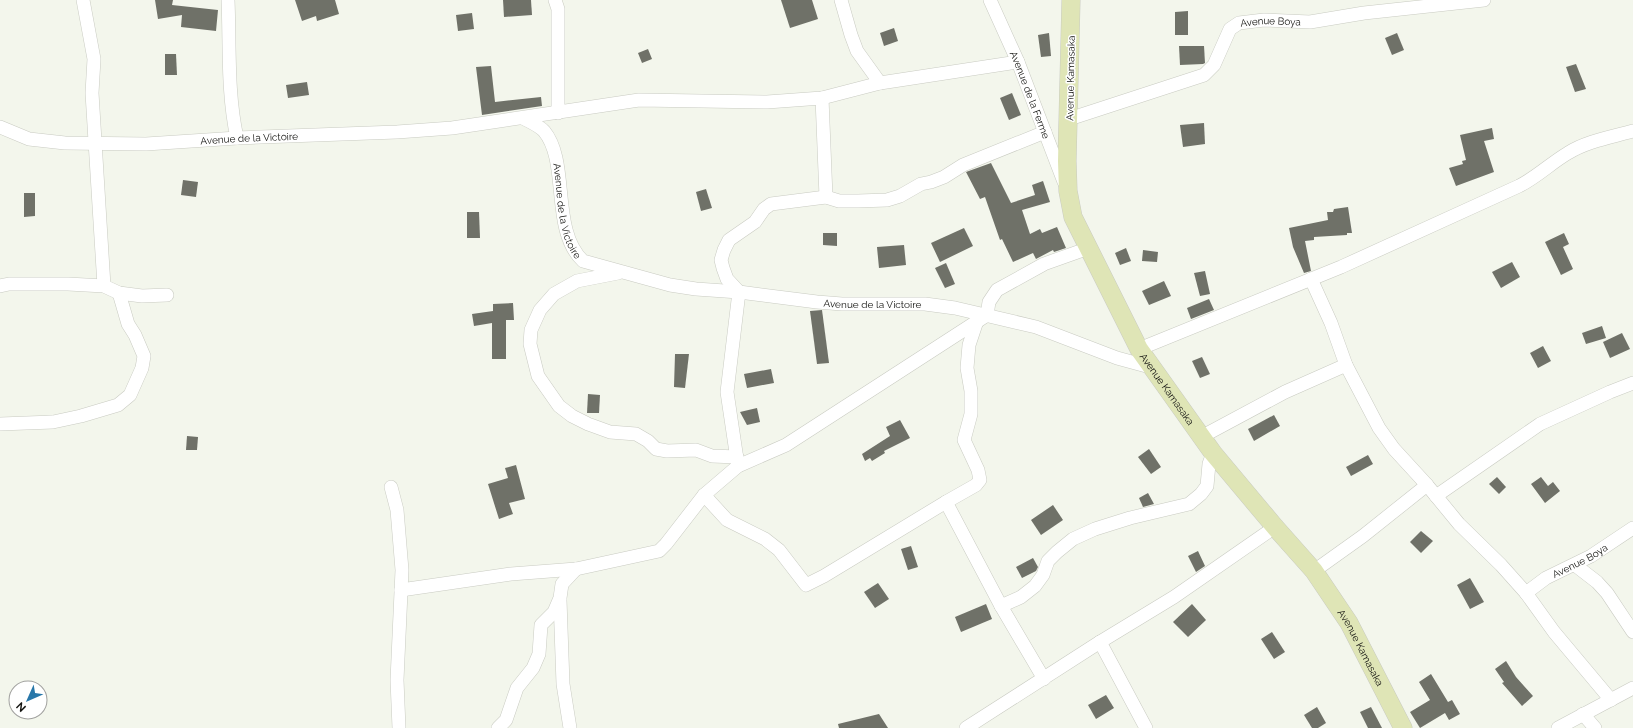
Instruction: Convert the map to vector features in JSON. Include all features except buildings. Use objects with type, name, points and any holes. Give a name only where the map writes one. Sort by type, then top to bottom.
[{"type":"street","points":[[83,0],[94,59],[92,93],[104,286]]},
{"type":"street","points":[[228,0],[230,91],[232,113],[237,138]]},
{"type":"street","points":[[555,0],[558,9],[558,113]]},
{"type":"street","points":[[841,0],[851,35],[858,51],[880,83]]},
{"type":"street","name":"Avenue de la Ferme","points":[[990,0],[1018,62],[1068,191]]},
{"type":"street","name":"Avenue Kamasaka","points":[[1071,0],[1067,161],[1068,191],[1073,217],[1139,349],[1150,367],[1213,452],[1275,527],[1314,571],[1349,623],[1403,728]]},
{"type":"street","name":"Avenue Boya","points":[[1069,118],[1204,75],[1214,65],[1230,29],[1239,23],[1264,20],[1310,22],[1364,13],[1484,0]]},
{"type":"street","points":[[523,118],[639,100],[767,102],[822,98],[880,83],[1018,62]]},
{"type":"street","points":[[822,98],[826,197]]},
{"type":"street","name":"Avenue de la Victoire","points":[[0,127],[29,139],[65,143],[146,144],[237,138],[405,132],[452,128],[523,118],[542,130],[549,138],[557,171],[567,233],[577,256],[583,261],[670,285],[817,302],[842,304],[924,304],[955,308],[982,318],[1036,327],[1117,358],[1150,367]]},
{"type":"street","points":[[1139,349],[1311,279],[1519,186],[1533,179],[1568,152],[1582,146],[1633,131]]},
{"type":"street","points":[[738,462],[727,392],[739,292],[726,278],[721,260],[729,240],[751,225],[764,209],[771,204],[826,197],[839,201],[887,200],[900,196],[921,184],[944,177],[963,165],[1045,132]]},
{"type":"street","points":[[704,495],[727,520],[765,539],[779,550],[806,585],[824,576],[976,485],[980,480],[978,470],[964,440],[971,414],[971,391],[967,368],[969,345],[989,302],[997,290],[1044,264],[1088,248]]},
{"type":"street","points":[[622,272],[577,281],[554,294],[540,310],[531,330],[530,344],[538,376],[559,406],[572,416],[588,424],[610,432],[636,434],[648,441],[656,449],[667,451],[696,450],[712,456],[738,462]]},
{"type":"street","points":[[1311,279],[1331,323],[1346,365],[1383,433],[1394,449],[1428,485],[1459,524],[1501,565],[1526,593],[1554,632],[1612,700]]},
{"type":"street","points":[[0,286],[9,284],[68,284],[104,286],[119,293],[142,296],[167,295]]},
{"type":"street","points":[[0,424],[53,422],[81,416],[118,405],[130,395],[142,368],[144,356],[128,324],[119,293]]},
{"type":"street","points":[[401,590],[511,574],[576,568],[659,551],[704,495],[738,462],[786,445],[982,318]]},
{"type":"street","points":[[1201,437],[1285,392],[1346,365]]},
{"type":"street","points":[[1436,496],[1540,424],[1633,383]]},
{"type":"street","points":[[1001,606],[1021,596],[1035,586],[1043,575],[1048,561],[1056,552],[1073,539],[1095,529],[1130,518],[1189,504],[1201,494],[1207,486],[1209,464],[1213,452]]},
{"type":"street","points":[[1314,571],[1363,536],[1428,485]]},
{"type":"street","points":[[391,486],[397,510],[402,570],[397,680],[399,728]]},
{"type":"street","points":[[946,502],[1001,606],[1044,679]]},
{"type":"street","points":[[972,727],[1100,642],[1174,597],[1275,527]]},
{"type":"street","name":"Avenue Boya","points":[[1526,593],[1546,578],[1591,556],[1633,528]]},
{"type":"street","points":[[1575,565],[1597,582],[1607,593],[1633,632]]},
{"type":"street","points":[[570,728],[563,684],[560,598],[562,584],[576,568]]},
{"type":"street","points":[[498,728],[506,720],[517,688],[533,668],[539,654],[541,625],[554,612],[560,598]]},
{"type":"street","points":[[1100,642],[1146,728]]},
{"type":"street","points":[[1558,728],[1633,688]]},
{"type":"street","points":[[1583,714],[1595,728]]}]
